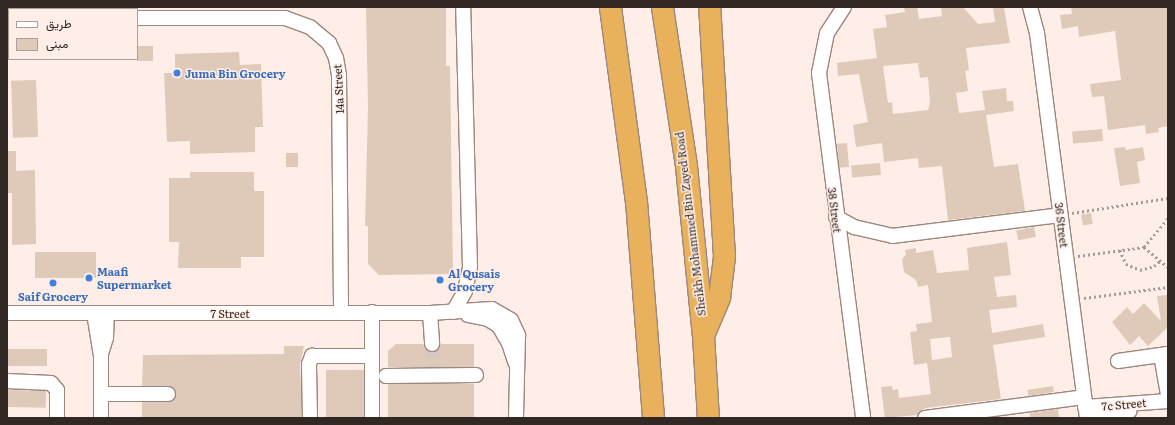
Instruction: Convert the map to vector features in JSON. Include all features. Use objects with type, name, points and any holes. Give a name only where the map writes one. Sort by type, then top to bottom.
[{"type":"highway","points":[[610,7],[636,201],[653,418]]},
{"type":"highway","name":"Sheikh Mohammed Bin Zayed Road","points":[[662,7],[686,166],[703,335],[708,418]]},
{"type":"highway","points":[[703,335],[719,297],[724,256],[708,7]]},
{"type":"street","points":[[453,312],[465,291],[470,268],[463,7]]},
{"type":"street","name":"38 Street","points":[[844,7],[827,33],[819,73],[862,418]]},
{"type":"street","name":"36 Street","points":[[1030,7],[1036,33],[1087,410]]},
{"type":"street","name":"36 Street","points":[[1036,33],[1037,7]]},
{"type":"street","name":"14a Street","points":[[138,18],[285,18],[310,27],[328,43],[336,58],[339,75],[341,312]]},
{"type":"street","points":[[836,217],[860,229],[892,236],[1060,215]]},
{"type":"street","points":[[372,312],[372,418]]},
{"type":"street","name":"7 Street","points":[[7,313],[453,312],[482,317],[499,326],[509,342],[516,370],[516,418]]},
{"type":"street","points":[[101,313],[106,338],[101,356],[101,418]]},
{"type":"street","points":[[430,313],[432,344]]},
{"type":"street","points":[[1118,361],[1165,355],[1166,398]]},
{"type":"street","points":[[310,418],[309,364],[312,356],[372,356]]},
{"type":"street","points":[[386,376],[432,372],[476,375]]},
{"type":"street","points":[[7,381],[51,383],[57,390],[57,418]]},
{"type":"street","points":[[101,394],[168,394]]},
{"type":"street","name":"7c Street","points":[[925,418],[1087,410],[1166,398]]},
{"type":"path","points":[[1060,215],[1168,198]]},
{"type":"path","points":[[1066,258],[1144,247],[1168,218]]},
{"type":"path","points":[[1144,247],[1168,267]]},
{"type":"path","points":[[1120,250],[1126,264],[1133,268],[1147,269],[1160,261]]},
{"type":"path","points":[[1071,300],[1168,287]]},
{"type":"building","points":[[366,7],[446,7],[446,66],[450,66],[453,274],[379,275],[368,264],[368,226],[365,226],[368,107]]},
{"type":"building","points":[[904,7],[917,7],[919,19],[942,16],[941,7],[963,7],[978,24],[995,22],[993,7],[1004,7],[1010,43],[966,48],[969,70],[965,71],[968,91],[956,93],[959,113],[985,110],[982,91],[1006,88],[1007,101],[1013,101],[1014,111],[986,115],[994,167],[1018,164],[1025,211],[948,220],[942,166],[919,168],[918,158],[884,162],[882,143],[856,147],[853,125],[868,122],[859,74],[838,76],[837,63],[877,58],[873,29],[887,27],[885,15],[905,12]],"holes":[[[918,63],[920,78],[928,77],[930,102],[928,110],[893,114],[892,102],[888,103],[883,66]]]},
{"type":"building","points":[[1071,7],[1168,7],[1168,126],[1158,128],[1159,132],[1146,134],[1145,125],[1108,130],[1104,96],[1092,97],[1090,84],[1121,80],[1115,31],[1079,37],[1078,26],[1062,29],[1060,15],[1072,14]]},
{"type":"building","points":[[138,46],[153,46],[153,61],[137,61]]},
{"type":"building","points":[[239,52],[240,65],[261,64],[263,127],[255,127],[255,152],[190,154],[190,141],[167,142],[164,73],[175,73],[175,54]]},
{"type":"building","points":[[36,80],[38,137],[13,138],[11,81]]},
{"type":"building","points":[[1102,129],[1103,141],[1073,144],[1072,132]]},
{"type":"building","points":[[847,143],[849,167],[839,168],[837,144]]},
{"type":"building","points":[[1125,147],[1126,150],[1143,147],[1145,160],[1137,162],[1140,183],[1120,186],[1114,148]]},
{"type":"building","points":[[7,151],[16,151],[16,171],[35,170],[36,244],[12,245],[12,193],[7,193]]},
{"type":"building","points":[[286,153],[298,153],[298,167],[286,167]]},
{"type":"building","points":[[880,163],[881,175],[852,177],[851,166]]},
{"type":"building","points":[[190,172],[254,172],[254,191],[264,191],[264,257],[241,257],[241,268],[178,268],[179,242],[169,242],[169,178],[190,178]]},
{"type":"building","points":[[1091,213],[1093,224],[1083,226],[1081,215]]},
{"type":"building","points":[[1034,227],[1036,237],[1018,240],[1016,230]]},
{"type":"building","points":[[1007,242],[1011,275],[994,277],[997,297],[1016,295],[1017,307],[989,310],[992,333],[1043,324],[1045,337],[993,345],[1001,399],[925,408],[917,415],[885,418],[881,387],[892,386],[893,390],[898,389],[899,398],[931,394],[927,363],[914,365],[910,332],[917,331],[916,324],[932,322],[928,285],[918,287],[916,280],[904,272],[902,259],[906,255],[905,250],[916,248],[916,253],[933,250],[937,273],[969,270],[967,248]],"holes":[[[950,337],[952,357],[932,360],[930,339]]]},
{"type":"building","points":[[35,252],[96,252],[96,278],[35,278]]},
{"type":"building","points":[[1168,295],[1168,327],[1148,346],[1139,336],[1130,345],[1112,322],[1127,307],[1133,314],[1144,303],[1161,321],[1157,296]]},
{"type":"building","points":[[396,344],[423,344],[425,349],[432,352],[437,351],[440,344],[474,344],[474,367],[388,367],[388,351]]},
{"type":"building","points":[[284,346],[304,346],[300,364],[302,418],[142,418],[142,402],[173,401],[176,394],[175,389],[168,386],[142,386],[143,355],[284,354]]},
{"type":"building","points":[[7,349],[47,349],[47,366],[7,366]]},
{"type":"building","points":[[326,370],[364,370],[364,418],[326,418]]},
{"type":"building","points":[[388,384],[474,384],[474,418],[388,418]]},
{"type":"building","points":[[1053,386],[1054,392],[1028,396],[1027,390]]},
{"type":"building","points":[[7,390],[46,391],[46,408],[7,407]]},
{"type":"building","points":[[1058,409],[1059,418],[1030,418],[1030,413]]},
{"type":"tunnel","points":[[432,344],[433,368]]},
{"type":"place","name":"Juma Bin Grocery","points":[[177,73]]},
{"type":"place","name":"Maafi Supermarket","points":[[89,278]]},
{"type":"place","name":"Al Qusais Grocery","points":[[440,280]]},
{"type":"place","name":"Saif Grocery","points":[[53,283]]}]
